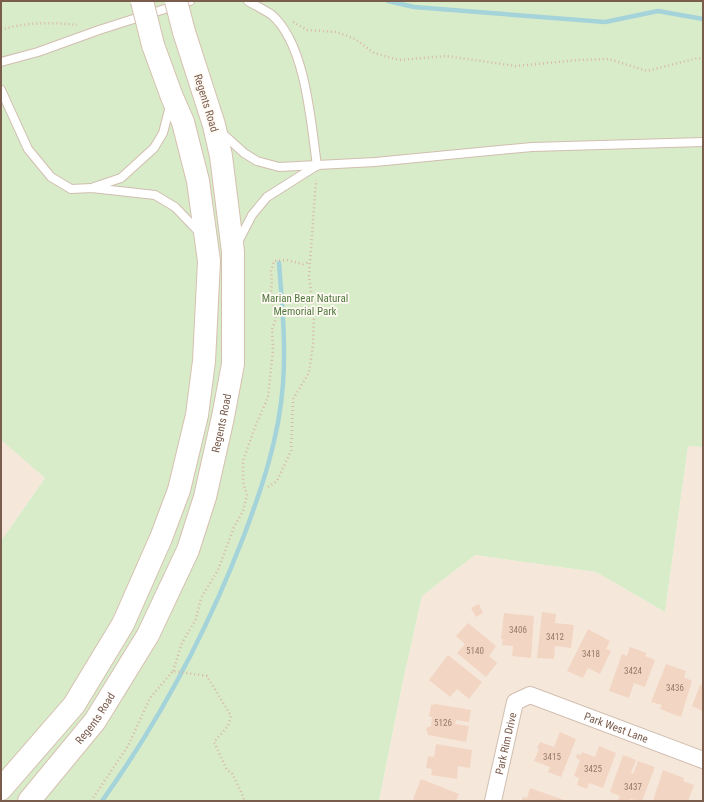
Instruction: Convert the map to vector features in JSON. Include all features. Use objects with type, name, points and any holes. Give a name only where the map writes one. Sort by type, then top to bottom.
[{"type":"main road","points":[[1,789],[74,705],[123,624],[161,538],[179,490],[198,416],[204,361],[209,261],[207,246],[198,181],[183,122],[153,45],[142,1]]},
{"type":"main road","name":"Regents Road","points":[[29,801],[96,721],[148,635],[188,550],[205,497],[223,417],[232,364],[233,252],[221,156],[214,125],[184,32],[176,1]]},
{"type":"street","name":"Park West Lane","points":[[530,695],[703,760]]},
{"type":"street","name":"Park Rim Drive","points":[[494,801],[515,702],[530,695]]},
{"type":"lane","points":[[1,62],[38,52],[99,30],[190,1]]},
{"type":"lane","points":[[248,1],[272,16],[287,35],[299,64],[307,94],[317,166]]},
{"type":"lane","points":[[1,90],[28,149],[51,177],[71,189],[92,188],[155,195],[175,207],[188,219],[198,230],[207,246]]},
{"type":"lane","points":[[92,188],[121,178],[154,148],[163,133],[172,97]]},
{"type":"lane","points":[[214,125],[244,153],[257,162],[279,167],[375,162],[532,147],[703,142]]},
{"type":"lane","points":[[233,252],[252,215],[267,197],[317,166]]},
{"type":"path","points":[[272,16],[283,16],[307,30],[337,32],[355,39],[374,53],[399,60],[446,56],[516,66],[578,60],[609,59],[647,71],[698,58],[703,59]]},
{"type":"path","points":[[1,30],[9,27],[41,24],[72,24],[89,26],[99,30]]},
{"type":"path","points":[[268,487],[277,481],[291,451],[293,399],[309,373],[313,344],[314,314],[308,276],[317,166]]},
{"type":"path","points":[[91,801],[128,746],[150,698],[173,671],[182,643],[196,619],[202,598],[218,570],[234,527],[244,511],[247,495],[243,482],[243,461],[268,397],[270,362],[273,350],[272,330],[276,319],[275,308],[270,301],[272,282],[271,271],[274,261],[287,260],[303,264],[310,262]]},
{"type":"path","points":[[173,671],[207,676],[231,716],[228,726],[214,742],[227,770],[232,773],[244,798],[243,801]]},
{"type":"shaded area","points":[[1,440],[45,478],[1,541]]},
{"type":"shaded area","points":[[688,446],[703,447],[703,801],[379,801],[422,596],[475,555],[596,572],[665,612]]},
{"type":"green space","name":"Marian Bear Natural Memorial Park","points":[[1,1],[703,1],[703,447],[688,446],[665,612],[596,572],[475,555],[422,596],[379,801],[1,801],[1,541],[45,478],[1,440]]},
{"type":"building","points":[[479,604],[483,613],[476,617],[471,608]]},
{"type":"building","points":[[542,612],[556,614],[555,623],[574,625],[571,648],[555,646],[554,659],[537,658]]},
{"type":"building","points":[[504,613],[534,616],[531,658],[512,656],[513,646],[502,645],[503,639],[501,639]]},
{"type":"building","points":[[468,623],[496,646],[489,656],[497,663],[486,677],[457,653],[465,644],[456,636]]},
{"type":"building","points":[[588,629],[610,641],[606,649],[611,651],[600,674],[588,668],[583,678],[567,671]]},
{"type":"building","points":[[630,647],[647,653],[645,656],[655,660],[645,687],[634,683],[629,698],[609,691],[622,654],[627,656]]},
{"type":"building","points":[[448,655],[482,682],[469,699],[457,689],[450,697],[429,680]]},
{"type":"building","points":[[666,664],[686,671],[684,677],[692,681],[681,717],[660,709],[662,705],[651,702]]},
{"type":"building","points":[[700,685],[703,686],[703,711],[692,706]]},
{"type":"building","points":[[435,704],[471,710],[469,722],[456,720],[455,724],[469,726],[466,742],[428,735],[426,728],[431,726],[432,717],[429,717],[431,705]]},
{"type":"building","points":[[560,732],[576,739],[561,777],[548,772],[550,767],[534,761],[540,742],[554,747]]},
{"type":"building","points":[[436,744],[472,750],[470,768],[458,766],[457,779],[431,775],[432,769],[426,768],[428,756],[434,757]]},
{"type":"building","points":[[599,746],[616,753],[603,788],[589,783],[587,789],[577,785],[579,778],[574,776],[580,760],[576,758],[577,754],[581,755],[582,752],[595,757]]},
{"type":"building","points":[[623,755],[636,760],[631,773],[633,774],[638,761],[655,767],[642,801],[630,799],[630,801],[618,801],[620,796],[610,792]]},
{"type":"building","points":[[663,770],[684,778],[683,781],[694,785],[688,801],[653,801]]},
{"type":"building","points":[[421,779],[459,794],[456,801],[417,801],[413,799]]},
{"type":"building","points":[[530,788],[567,801],[521,801],[523,797],[527,798]]},
{"type":"waterway","points":[[388,1],[414,7],[605,22],[658,11],[703,19]]},
{"type":"waterway","points":[[102,801],[163,707],[198,641],[229,573],[263,482],[278,424],[283,384],[284,338],[279,263]]}]
